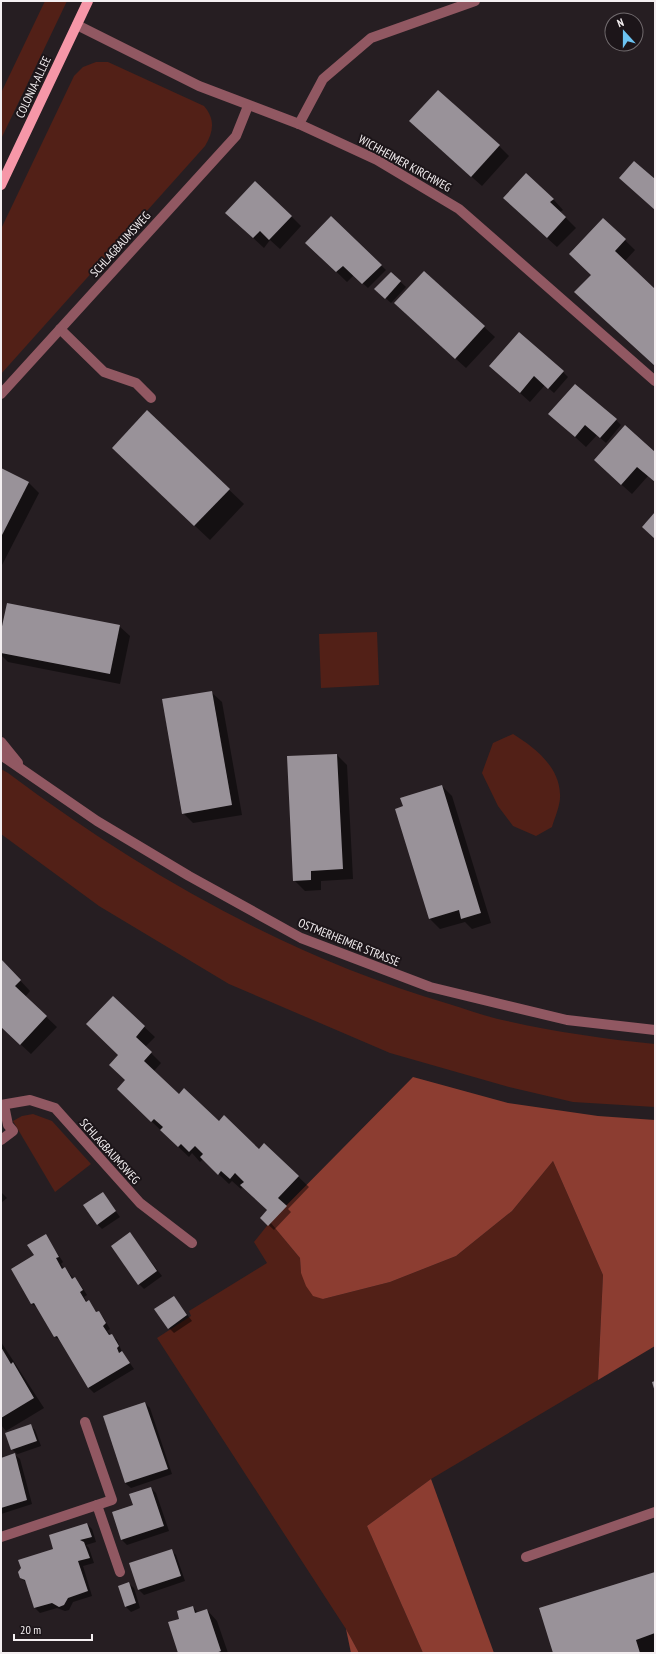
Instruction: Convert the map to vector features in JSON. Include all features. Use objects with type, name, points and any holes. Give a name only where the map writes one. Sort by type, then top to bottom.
[{"type":"main road","name":"COLONIA-ALLEE","points":[[1,185],[88,1]]},
{"type":"street","points":[[299,124],[323,79],[371,38],[475,1]]},
{"type":"street","name":"WICHHEIMER KIRCHWEG","points":[[77,25],[199,86],[248,106],[299,124],[377,160],[459,209],[655,381]]},
{"type":"street","name":"SCHLAGBAUMSWEG","points":[[1,394],[236,136],[248,106]]},
{"type":"street","points":[[60,329],[104,372],[136,383],[151,398]]},
{"type":"street","name":"OSTMERHEIMER STRASSE","points":[[1,742],[24,771]]},
{"type":"street","name":"OSTMERHEIMER STRASSE","points":[[1,755],[104,825],[189,876],[301,938],[430,987],[567,1020],[655,1030]]},
{"type":"street","name":"SCHLAGBAUMSWEG","points":[[3,1105],[30,1100],[55,1108],[140,1203],[192,1243]]},
{"type":"street","points":[[1,1140],[13,1131],[8,1125],[3,1105]]},
{"type":"street","points":[[1,1537],[112,1500],[86,1422]]},
{"type":"street","points":[[98,1505],[120,1572]]},
{"type":"street","points":[[526,1557],[655,1512]]},
{"type":"shaded area","points":[[45,1],[67,1],[1,139],[1,93]]},
{"type":"shaded area","points":[[96,62],[108,62],[204,106],[212,120],[212,130],[205,146],[1,374],[1,229],[74,76],[83,67]]},
{"type":"shaded area","points":[[377,632],[379,685],[321,688],[319,634]]},
{"type":"shaded area","points":[[513,734],[537,751],[544,758],[559,784],[560,802],[552,827],[536,836],[513,826],[498,806],[482,773],[493,743]]},
{"type":"shaded area","points":[[1,769],[111,845],[164,878],[274,937],[331,962],[389,985],[500,1019],[544,1029],[581,1035],[655,1044],[655,1107],[573,1102],[509,1087],[390,1053],[229,984],[99,906],[1,834]]},
{"type":"shaded area","points":[[413,1077],[508,1103],[598,1116],[655,1120],[655,1346],[598,1380],[603,1275],[553,1161],[512,1211],[456,1256],[390,1282],[323,1299],[313,1296],[306,1286],[301,1273],[300,1258],[270,1222]]},
{"type":"shaded area","points":[[33,1114],[52,1121],[91,1164],[55,1192],[13,1121],[22,1116]]},
{"type":"shaded area","points":[[553,1161],[603,1275],[598,1380],[431,1479],[367,1526],[423,1653],[359,1653],[346,1629],[157,1338],[191,1316],[189,1311],[267,1263],[254,1242],[270,1222],[300,1258],[301,1273],[323,1299],[390,1282],[456,1256],[512,1211]]},
{"type":"shaded area","points":[[431,1479],[494,1653],[423,1653],[367,1526]]},
{"type":"shaded area","points":[[346,1629],[359,1653],[351,1653]]},
{"type":"building","points":[[438,90],[500,145],[471,177],[409,121]]},
{"type":"building","points":[[634,161],[655,179],[655,210],[619,178]]},
{"type":"building","points":[[526,173],[554,199],[550,202],[566,217],[547,238],[503,198]]},
{"type":"building","points":[[255,181],[292,216],[269,240],[260,231],[253,238],[225,213]]},
{"type":"building","points":[[331,216],[382,265],[362,284],[343,266],[336,272],[305,243]]},
{"type":"building","points":[[603,218],[626,239],[615,251],[655,289],[655,366],[574,292],[591,275],[569,254]]},
{"type":"building","points":[[424,271],[485,326],[455,359],[394,303]]},
{"type":"building","points":[[391,272],[401,281],[385,299],[374,289]]},
{"type":"building","points":[[519,332],[564,371],[548,389],[534,376],[520,393],[489,366]]},
{"type":"building","points":[[575,384],[617,419],[600,438],[585,425],[575,437],[548,414]]},
{"type":"building","points":[[147,410],[230,489],[194,526],[112,448]]},
{"type":"building","points":[[625,425],[655,452],[655,482],[637,467],[621,485],[594,460]]},
{"type":"building","points":[[1,468],[29,482],[1,537]]},
{"type":"building","points":[[655,512],[655,539],[642,527]]},
{"type":"building","points":[[7,603],[120,625],[110,674],[1,653],[1,631]]},
{"type":"building","points":[[212,691],[232,805],[182,814],[162,699]]},
{"type":"building","points":[[337,754],[343,869],[311,871],[311,880],[293,881],[287,756]]},
{"type":"building","points":[[442,785],[481,913],[461,919],[459,910],[429,919],[395,809],[403,806],[400,798]]},
{"type":"building","points":[[1,959],[21,980],[15,986],[47,1016],[20,1045],[1,1027]]},
{"type":"building","points":[[113,996],[145,1026],[136,1037],[152,1052],[144,1061],[179,1094],[184,1088],[219,1121],[224,1115],[259,1149],[264,1143],[299,1176],[278,1198],[287,1206],[268,1226],[260,1218],[267,1210],[240,1185],[244,1182],[235,1173],[230,1179],[221,1171],[218,1175],[200,1157],[203,1154],[195,1146],[189,1152],[181,1144],[178,1147],[160,1130],[163,1127],[154,1119],[151,1122],[117,1089],[125,1080],[109,1065],[118,1055],[86,1024]]},
{"type":"building","points":[[103,1192],[116,1211],[97,1225],[83,1205]]},
{"type":"building","points":[[130,1232],[157,1271],[138,1285],[111,1246]]},
{"type":"building","points":[[46,1234],[59,1257],[56,1258],[62,1269],[65,1267],[72,1279],[75,1277],[83,1290],[80,1292],[86,1302],[89,1300],[96,1312],[99,1311],[106,1323],[103,1326],[109,1335],[112,1334],[119,1346],[117,1348],[119,1353],[122,1351],[130,1363],[88,1388],[57,1336],[54,1337],[34,1303],[31,1304],[11,1269],[34,1255],[27,1245]]},
{"type":"building","points":[[174,1296],[187,1315],[168,1329],[154,1309]]},
{"type":"building","points":[[1,1347],[11,1364],[13,1362],[34,1398],[1,1418]]},
{"type":"building","points":[[655,1381],[655,1392],[652,1382]]},
{"type":"building","points":[[145,1402],[168,1469],[125,1483],[103,1416]]},
{"type":"building","points":[[31,1424],[37,1441],[11,1450],[5,1433]]},
{"type":"building","points":[[15,1453],[27,1500],[1,1508],[1,1458]]},
{"type":"building","points":[[151,1487],[164,1526],[121,1540],[112,1512],[133,1505],[129,1494]]},
{"type":"building","points":[[87,1523],[92,1537],[80,1540],[84,1542],[90,1558],[78,1561],[88,1591],[68,1598],[64,1605],[59,1607],[52,1603],[34,1608],[25,1580],[20,1578],[18,1572],[21,1568],[18,1560],[53,1549],[49,1535]]},
{"type":"building","points":[[172,1549],[181,1576],[138,1590],[129,1563]]},
{"type":"building","points":[[655,1572],[655,1633],[636,1640],[640,1653],[553,1653],[539,1608]]},
{"type":"building","points":[[129,1582],[136,1603],[125,1607],[118,1586]]},
{"type":"building","points":[[193,1606],[195,1613],[207,1609],[221,1651],[216,1653],[178,1653],[168,1622],[179,1619],[177,1611]]}]
